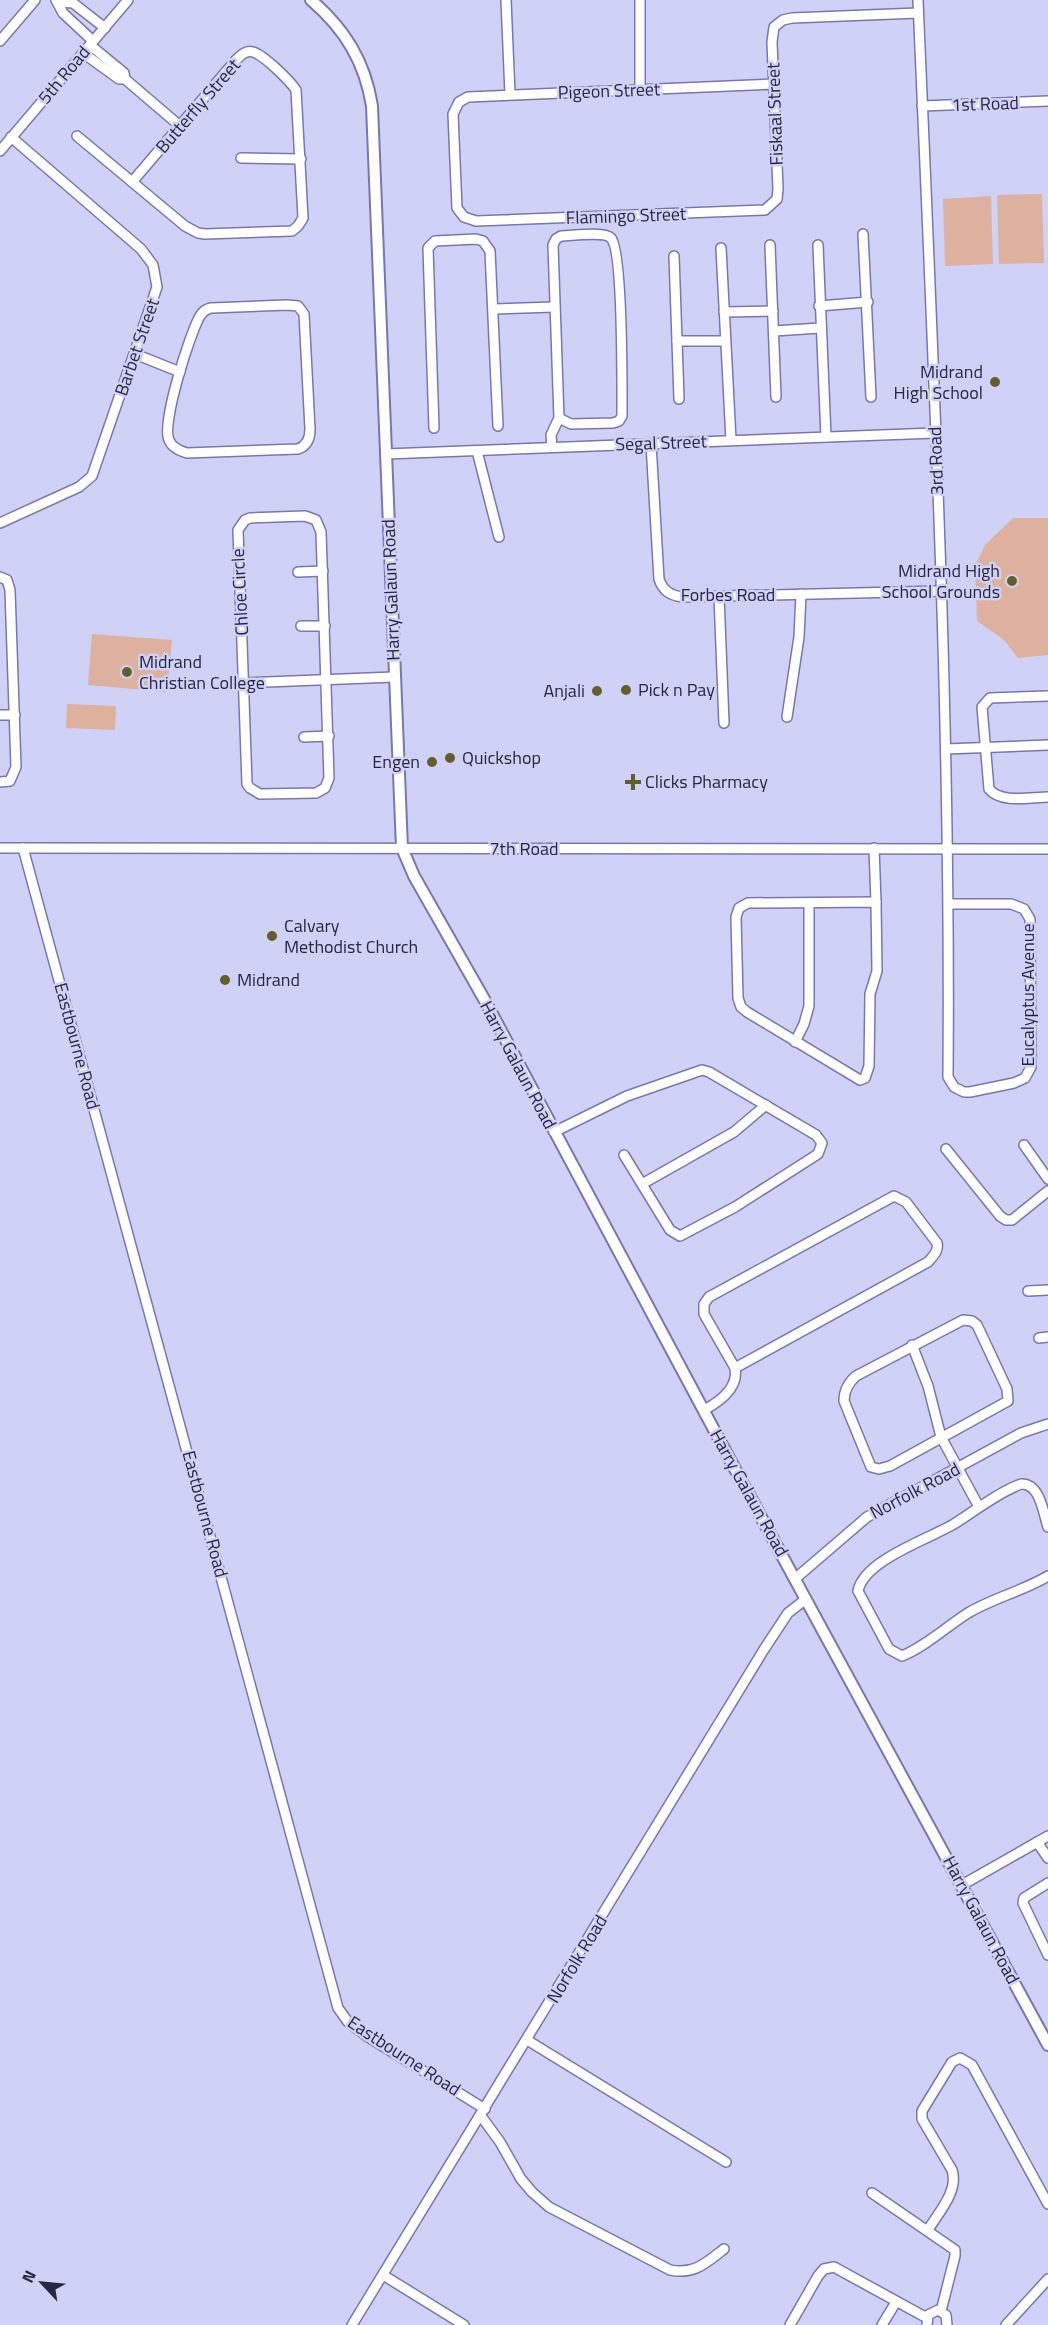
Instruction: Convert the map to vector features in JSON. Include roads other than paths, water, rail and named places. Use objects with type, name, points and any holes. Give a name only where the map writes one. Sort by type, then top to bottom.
[{"type":"main road","name":"Harry Galaun Road","points":[[311,0],[334,21],[351,44],[364,72],[370,94],[402,848],[414,876],[484,999],[1048,2045]]},
{"type":"street","points":[[0,41],[35,0]]},
{"type":"street","name":"5th Road","points":[[0,151],[128,0]]},
{"type":"street","points":[[506,0],[510,94]]},
{"type":"street","points":[[640,0],[640,89]]},
{"type":"street","name":"3rd Road","points":[[918,0],[948,849]]},
{"type":"street","points":[[57,1],[73,3],[105,28]]},
{"type":"street","points":[[57,1],[63,13],[89,46],[124,73],[125,79],[180,126]]},
{"type":"street","name":"Fiskaal Street","points":[[774,203],[778,189],[772,34],[776,25],[792,18],[918,13]]},
{"type":"street","name":"Butterfly Street","points":[[77,136],[132,182],[185,226],[198,233],[291,231],[303,218],[296,90],[289,80],[253,52],[245,53],[236,60],[132,182]]},
{"type":"street","name":"Pigeon Street","points":[[476,221],[464,217],[457,208],[453,114],[459,102],[468,97],[774,84]]},
{"type":"street","name":"1st Road","points":[[922,106],[1048,101]]},
{"type":"street","name":"Barbet Street","points":[[0,523],[89,481],[96,469],[156,294],[157,280],[153,265],[141,249],[11,138]]},
{"type":"street","points":[[241,159],[301,159]]},
{"type":"street","name":"Flamingo Street","points":[[476,221],[755,212],[765,210],[774,203]]},
{"type":"street","points":[[863,234],[871,397]]},
{"type":"street","points":[[552,447],[552,435],[559,418],[552,250],[556,239],[561,236],[604,235],[610,237],[616,250],[622,416],[616,423],[571,424],[559,418]]},
{"type":"street","points":[[434,428],[427,252],[429,245],[435,242],[476,239],[483,241],[490,251],[498,426]]},
{"type":"street","points":[[770,245],[776,397]]},
{"type":"street","points":[[818,245],[826,437]]},
{"type":"street","points":[[721,248],[731,440]]},
{"type":"street","points":[[674,256],[679,399]]},
{"type":"street","points":[[819,306],[868,302]]},
{"type":"street","points":[[287,304],[298,306],[304,314],[310,429],[308,441],[298,449],[187,453],[177,449],[169,440],[166,427],[180,372],[204,310],[287,304]]},
{"type":"street","points":[[494,309],[554,307]]},
{"type":"street","points":[[724,312],[773,311]]},
{"type":"street","points":[[774,331],[820,328]]},
{"type":"street","points":[[677,341],[725,341]]},
{"type":"street","points":[[135,354],[180,372]]},
{"type":"street","name":"Segal Street","points":[[386,454],[935,433]]},
{"type":"street","name":"Forbes Road","points":[[651,444],[661,585],[670,594],[719,596],[940,591]]},
{"type":"street","points":[[477,451],[499,537]]},
{"type":"street","name":"Chloe Circle","points":[[305,516],[316,520],[321,532],[323,571],[329,736],[328,783],[321,792],[267,794],[254,792],[247,784],[237,537],[241,524],[245,520],[256,517],[305,516]]},
{"type":"street","points":[[298,572],[323,571]]},
{"type":"street","points":[[0,577],[7,580],[10,590],[16,772],[10,781],[0,782]]},
{"type":"street","points":[[787,717],[799,637],[801,594]]},
{"type":"street","points":[[719,596],[724,723]]},
{"type":"street","points":[[301,626],[325,626]]},
{"type":"street","points":[[244,683],[394,677]]},
{"type":"street","points":[[1048,696],[990,698],[982,707],[988,784],[993,793],[1002,797],[1048,798]]},
{"type":"street","points":[[0,715],[15,715]]},
{"type":"street","points":[[304,737],[329,736]]},
{"type":"street","points":[[946,749],[1048,746]]},
{"type":"street","name":"7th Road","points":[[0,848],[1048,849]]},
{"type":"street","name":"Eastbourne Road","points":[[23,848],[338,2008],[343,2017],[357,2029],[483,2112]]},
{"type":"street","points":[[874,848],[876,902],[877,971],[870,994],[869,1066],[867,1075],[862,1080],[856,1079],[741,1007],[738,998],[736,917],[739,908],[748,903],[876,902]]},
{"type":"street","name":"Eucalyptus Avenue","points":[[948,849],[950,904],[948,1077],[954,1087],[964,1092],[1014,1083],[1025,1077],[1031,1066],[1030,919],[1024,909],[1011,904],[950,904]]},
{"type":"street","points":[[795,1042],[804,1024],[809,1006],[809,903]]},
{"type":"street","points":[[554,1132],[627,1096],[702,1070],[766,1105],[820,1139],[822,1147],[818,1154],[735,1207],[680,1236],[670,1230],[624,1155]]},
{"type":"street","points":[[642,1184],[734,1132],[766,1105]]},
{"type":"street","points":[[1024,1145],[1048,1179]]},
{"type":"street","points":[[946,1149],[1006,1220],[1012,1220],[1048,1191]]},
{"type":"street","points":[[704,1410],[728,1392],[735,1377],[735,1368],[704,1314],[704,1304],[709,1297],[890,1197],[898,1197],[906,1202],[937,1243],[938,1250],[928,1262],[735,1368]]},
{"type":"street","points":[[1028,1291],[1048,1290]]},
{"type":"street","points":[[963,1320],[972,1321],[977,1325],[1009,1398],[1006,1403],[941,1437],[890,1466],[882,1469],[873,1468],[867,1462],[844,1401],[846,1389],[856,1376],[912,1345],[963,1320]]},
{"type":"street","points":[[912,1345],[928,1386],[941,1437],[979,1508]]},
{"type":"street","name":"Norfolk Road","points":[[796,1578],[867,1516],[1021,1433],[1048,1424]]},
{"type":"street","points":[[1048,1527],[1035,1489],[1027,1484],[1013,1487],[951,1525],[896,1552],[860,1582],[858,1593],[891,1650],[902,1656],[970,1612],[1048,1576]]},
{"type":"street","name":"Norfolk Road","points":[[352,2325],[783,1618],[806,1599]]},
{"type":"street","points":[[963,1885],[1048,1836]]},
{"type":"street","points":[[1037,1842],[1048,1858]]},
{"type":"street","points":[[1048,1883],[1024,1898],[1023,1905],[1048,1955]]},
{"type":"street","points":[[527,2040],[726,2163]]},
{"type":"street","points":[[928,2230],[951,2192],[954,2178],[952,2170],[922,2119],[922,2111],[952,2062],[960,2058],[972,2065],[1048,2204]]},
{"type":"street","points":[[483,2112],[521,2179],[549,2207],[670,2270],[692,2271],[703,2266],[724,2249]]},
{"type":"street","points":[[872,2193],[953,2247],[956,2253],[941,2311]]},
{"type":"street","points":[[790,2325],[818,2276],[830,2267],[842,2270],[927,2321],[934,2310],[941,2311],[946,2315],[947,2325]]},
{"type":"street","points":[[383,2275],[464,2325]]},
{"type":"street","points":[[1006,2325],[1048,2279]]},
{"type":"street","points":[[882,2325],[896,2302]]},
{"type":"place","name":"Midrand High School","points":[[995,382]]},
{"type":"place","name":"Midrand High School Grounds","points":[[1012,581]]},
{"type":"place","name":"Midrand Christian College","points":[[127,672]]},
{"type":"place","name":"Pick n Pay","points":[[626,690]]},
{"type":"place","name":"Anjali","points":[[597,691]]},
{"type":"place","name":"Quickshop","points":[[450,758]]},
{"type":"place","name":"Engen","points":[[432,762]]},
{"type":"place","name":"Clicks Pharmacy","points":[[633,782]]},
{"type":"place","name":"Calvary Methodist Church","points":[[272,936]]},
{"type":"place","name":"Midrand","points":[[225,980]]}]
